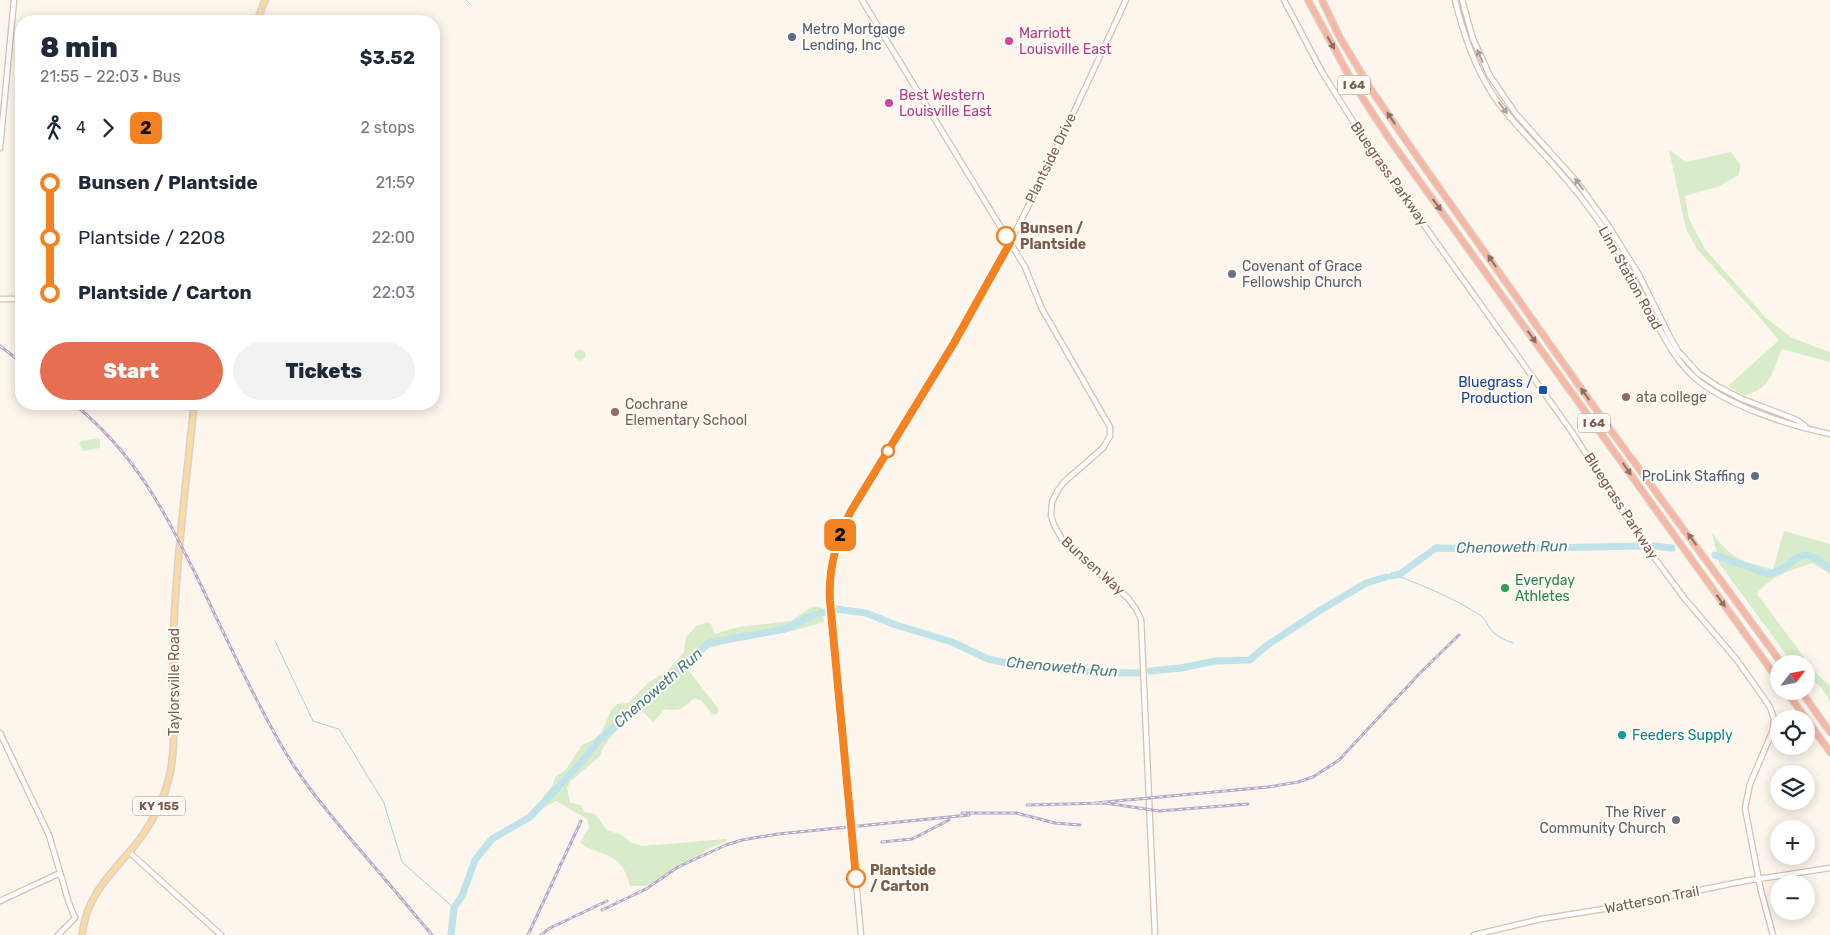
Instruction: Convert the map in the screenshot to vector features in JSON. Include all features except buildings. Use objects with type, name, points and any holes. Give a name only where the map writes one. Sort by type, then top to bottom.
[{"type":"highway","name":"I 64","points":[[1308,0],[1353,84],[1390,140],[1770,668]]},
{"type":"highway","name":"I 64","points":[[1322,0],[1339,36],[1372,90],[1418,158],[1602,417],[1775,655]]},
{"type":"highway","points":[[1792,700],[1830,752]]},
{"type":"highway","points":[[1807,700],[1830,732]]},
{"type":"main road","points":[[259,15],[265,0]]},
{"type":"main road","name":"Taylorsville Road","points":[[82,935],[84,920],[98,889],[142,837],[157,811],[164,796],[172,764],[174,748],[173,656],[176,590],[193,410]]},
{"type":"street","points":[[0,148],[14,0]]},
{"type":"street","name":"Bunsen Way","points":[[862,0],[1025,267],[1042,309],[1110,427],[1110,436],[1103,448],[1064,482],[1058,490],[1052,502],[1052,516],[1058,533],[1063,540],[1128,598],[1141,620],[1155,935]]},
{"type":"street","name":"Plantside Drive","points":[[861,935],[830,601],[830,569],[836,543],[857,501],[954,343],[1010,243],[1126,0]]},
{"type":"street","name":"Bluegrass Parkway","points":[[1284,0],[1331,87],[1376,158],[1572,432],[1653,556],[1770,706],[1774,719],[1773,730],[1750,784],[1746,808],[1759,879],[1773,935]]},
{"type":"street","name":"Linn Station Road","points":[[1455,0],[1460,21],[1475,61],[1493,95],[1507,114],[1572,186],[1604,228],[1623,259],[1673,354],[1695,378],[1726,398],[1773,418],[1830,434]]},
{"type":"street","name":"Linn Station Road","points":[[1462,0],[1473,39],[1490,76],[1525,125],[1577,182],[1608,225],[1635,269],[1678,351],[1699,374],[1717,386],[1742,399],[1797,420],[1806,427]]},
{"type":"street","points":[[0,298],[15,299]]},
{"type":"street","points":[[0,733],[49,835],[75,918]]},
{"type":"street","points":[[129,852],[222,935]]},
{"type":"street","name":"Watterson Trail","points":[[1474,935],[1533,921],[1759,879],[1830,868]]},
{"type":"street","points":[[0,901],[60,873]]},
{"type":"street","points":[[75,918],[84,920]]},
{"type":"street","points":[[58,935],[75,918]]},
{"type":"green space","points":[[1669,150],[1686,162],[1731,152],[1740,165],[1739,175],[1717,187],[1685,196],[1689,219],[1705,249],[1766,318],[1792,338],[1830,352],[1830,362],[1782,349],[1770,378],[1761,388],[1744,396],[1728,386],[1779,340],[1697,249],[1686,229]]},
{"type":"green space","points":[[580,349],[586,355],[580,361],[574,355]]},
{"type":"green space","points":[[98,438],[100,440],[100,448],[83,451],[79,443],[81,441]]},
{"type":"green space","points":[[1784,531],[1830,544],[1830,574],[1812,563],[1775,578],[1757,594],[1802,655],[1786,655],[1719,563],[1712,533],[1726,549],[1738,558],[1773,569]]},
{"type":"green space","points":[[815,606],[822,608],[824,622],[796,630],[709,648],[696,657],[689,666],[689,671],[717,707],[719,711],[717,714],[713,715],[702,701],[695,698],[682,708],[665,709],[653,722],[643,712],[637,714],[617,730],[602,750],[600,756],[570,782],[567,788],[570,803],[581,805],[584,812],[595,814],[607,830],[622,835],[630,842],[642,846],[726,839],[727,841],[708,849],[690,863],[645,886],[630,886],[625,872],[618,862],[580,842],[589,828],[587,819],[556,801],[545,807],[543,797],[552,786],[556,776],[565,771],[582,745],[593,740],[602,732],[611,710],[617,704],[628,703],[648,683],[668,670],[684,652],[686,637],[696,626],[708,622],[711,624],[715,634],[738,627],[791,621]]},
{"type":"green space","points":[[1815,672],[1830,686],[1830,701],[1820,686],[1815,682]]},
{"type":"waterway","points":[[466,0],[471,5]]},
{"type":"waterway","name":"Chenoweth Run","points":[[1392,576],[1400,574],[1436,548],[1495,549],[1640,546]]},
{"type":"waterway","name":"Chenoweth Run","points":[[1654,546],[1672,548]]},
{"type":"waterway","name":"Chenoweth Run","points":[[1715,555],[1768,574],[1786,567],[1803,555],[1819,560],[1830,569]]},
{"type":"waterway","points":[[1396,575],[1461,604],[1483,618],[1495,634],[1513,643]]},
{"type":"waterway","name":"Chenoweth Run","points":[[1150,671],[1181,668],[1215,661],[1250,660],[1266,646],[1319,611],[1366,583],[1386,577]]},
{"type":"waterway","name":"Chenoweth Run","points":[[451,935],[454,908],[462,896],[475,860],[492,839],[530,817],[587,756],[599,740],[648,699],[709,643],[785,629],[811,616],[836,609],[866,613],[896,625],[952,642],[988,659],[1016,665],[1089,672],[1139,673]]},
{"type":"waterway","points":[[275,641],[313,721],[339,729],[384,803],[402,862],[454,908]]},
{"type":"railway","points":[[0,346],[15,357]]},
{"type":"railway","points":[[81,410],[114,443],[146,483],[172,528],[258,702],[296,769],[334,819],[432,935]]},
{"type":"railway","points":[[1095,803],[1268,787],[1298,782],[1313,777],[1339,760],[1421,672],[1459,635]]},
{"type":"railway","points":[[1027,805],[1105,803],[1159,811],[1248,804]]},
{"type":"railway","points":[[962,813],[1016,813],[1055,823],[1080,825]]},
{"type":"railway","points":[[602,910],[646,889],[678,867],[726,845],[742,840],[778,834],[969,815]]},
{"type":"railway","points":[[882,842],[912,839],[949,820]]},
{"type":"railway","points":[[528,935],[581,821]]},
{"type":"railway","points":[[541,935],[550,928],[607,901]]},
{"type":"bus line","name":"2","points":[[856,878],[829,586],[830,569],[836,543],[851,511],[974,309],[1010,243],[1006,236]]},
{"type":"place","name":"Metro Mortgage Lending, Inc","points":[[792,37]]},
{"type":"place","name":"Marriott Louisville East","points":[[1009,41]]},
{"type":"place","name":"Best Western Louisville East","points":[[889,103]]},
{"type":"place","name":"Bunsen / Plantside","points":[[1006,236]]},
{"type":"place","name":"Covenant of Grace Fellowship Church","points":[[1232,274]]},
{"type":"place","name":"Bluegrass / Production","points":[[1543,390]]},
{"type":"place","name":"ata college","points":[[1626,397]]},
{"type":"place","name":"Cochrane Elementary School","points":[[615,412]]},
{"type":"place","name":"ProLink Staffing","points":[[1755,476]]},
{"type":"place","name":"Everyday Athletes","points":[[1505,588]]},
{"type":"place","name":"Feeders Supply","points":[[1622,735]]},
{"type":"place","name":"The River Community Church","points":[[1676,820]]},
{"type":"place","name":"Plantside / Carton","points":[[856,878]]}]
